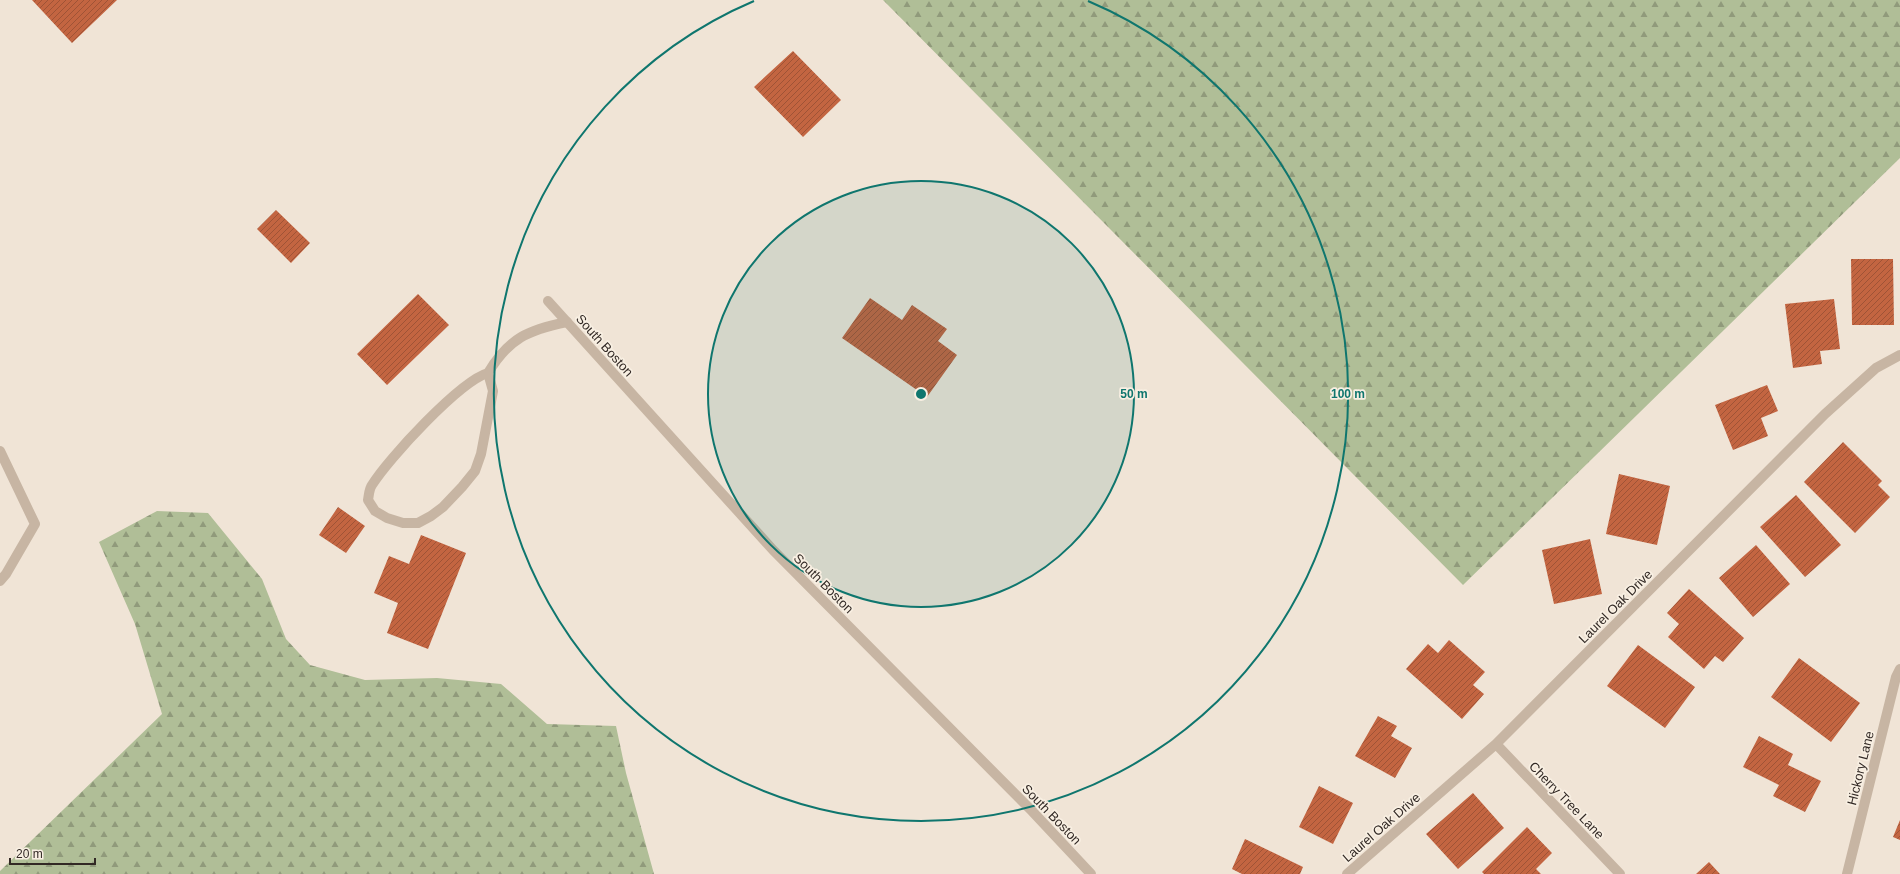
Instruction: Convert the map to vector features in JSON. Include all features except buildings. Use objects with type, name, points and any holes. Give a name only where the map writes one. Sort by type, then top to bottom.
[{"type":"street","name":"South Boston","points":[[548,301],[773,550],[1032,811],[1091,874]]},
{"type":"street","points":[[488,373],[493,391],[481,454],[474,471],[462,487],[431,516],[418,523],[403,523],[375,511],[368,500],[371,487],[393,457],[464,387],[479,376],[488,373],[499,356],[520,337],[538,328],[567,322]]},
{"type":"street","name":"Laurel Oak Drive","points":[[1347,874],[1496,744],[1824,414],[1876,368],[1900,355]]},
{"type":"street","points":[[0,451],[35,524],[6,574],[0,581]]},
{"type":"street","name":"Hickory Lane","points":[[1847,874],[1896,677],[1900,670]]},
{"type":"street","name":"Cherry Tree Lane","points":[[1496,744],[1620,874]]},
{"type":"green space","points":[[883,0],[1900,0],[1900,158],[1463,585]]},
{"type":"green space","points":[[157,511],[208,513],[262,579],[286,639],[310,665],[365,680],[437,678],[501,684],[547,724],[616,726],[626,773],[654,874],[0,874],[0,871],[162,714],[135,624],[99,542]]}]
